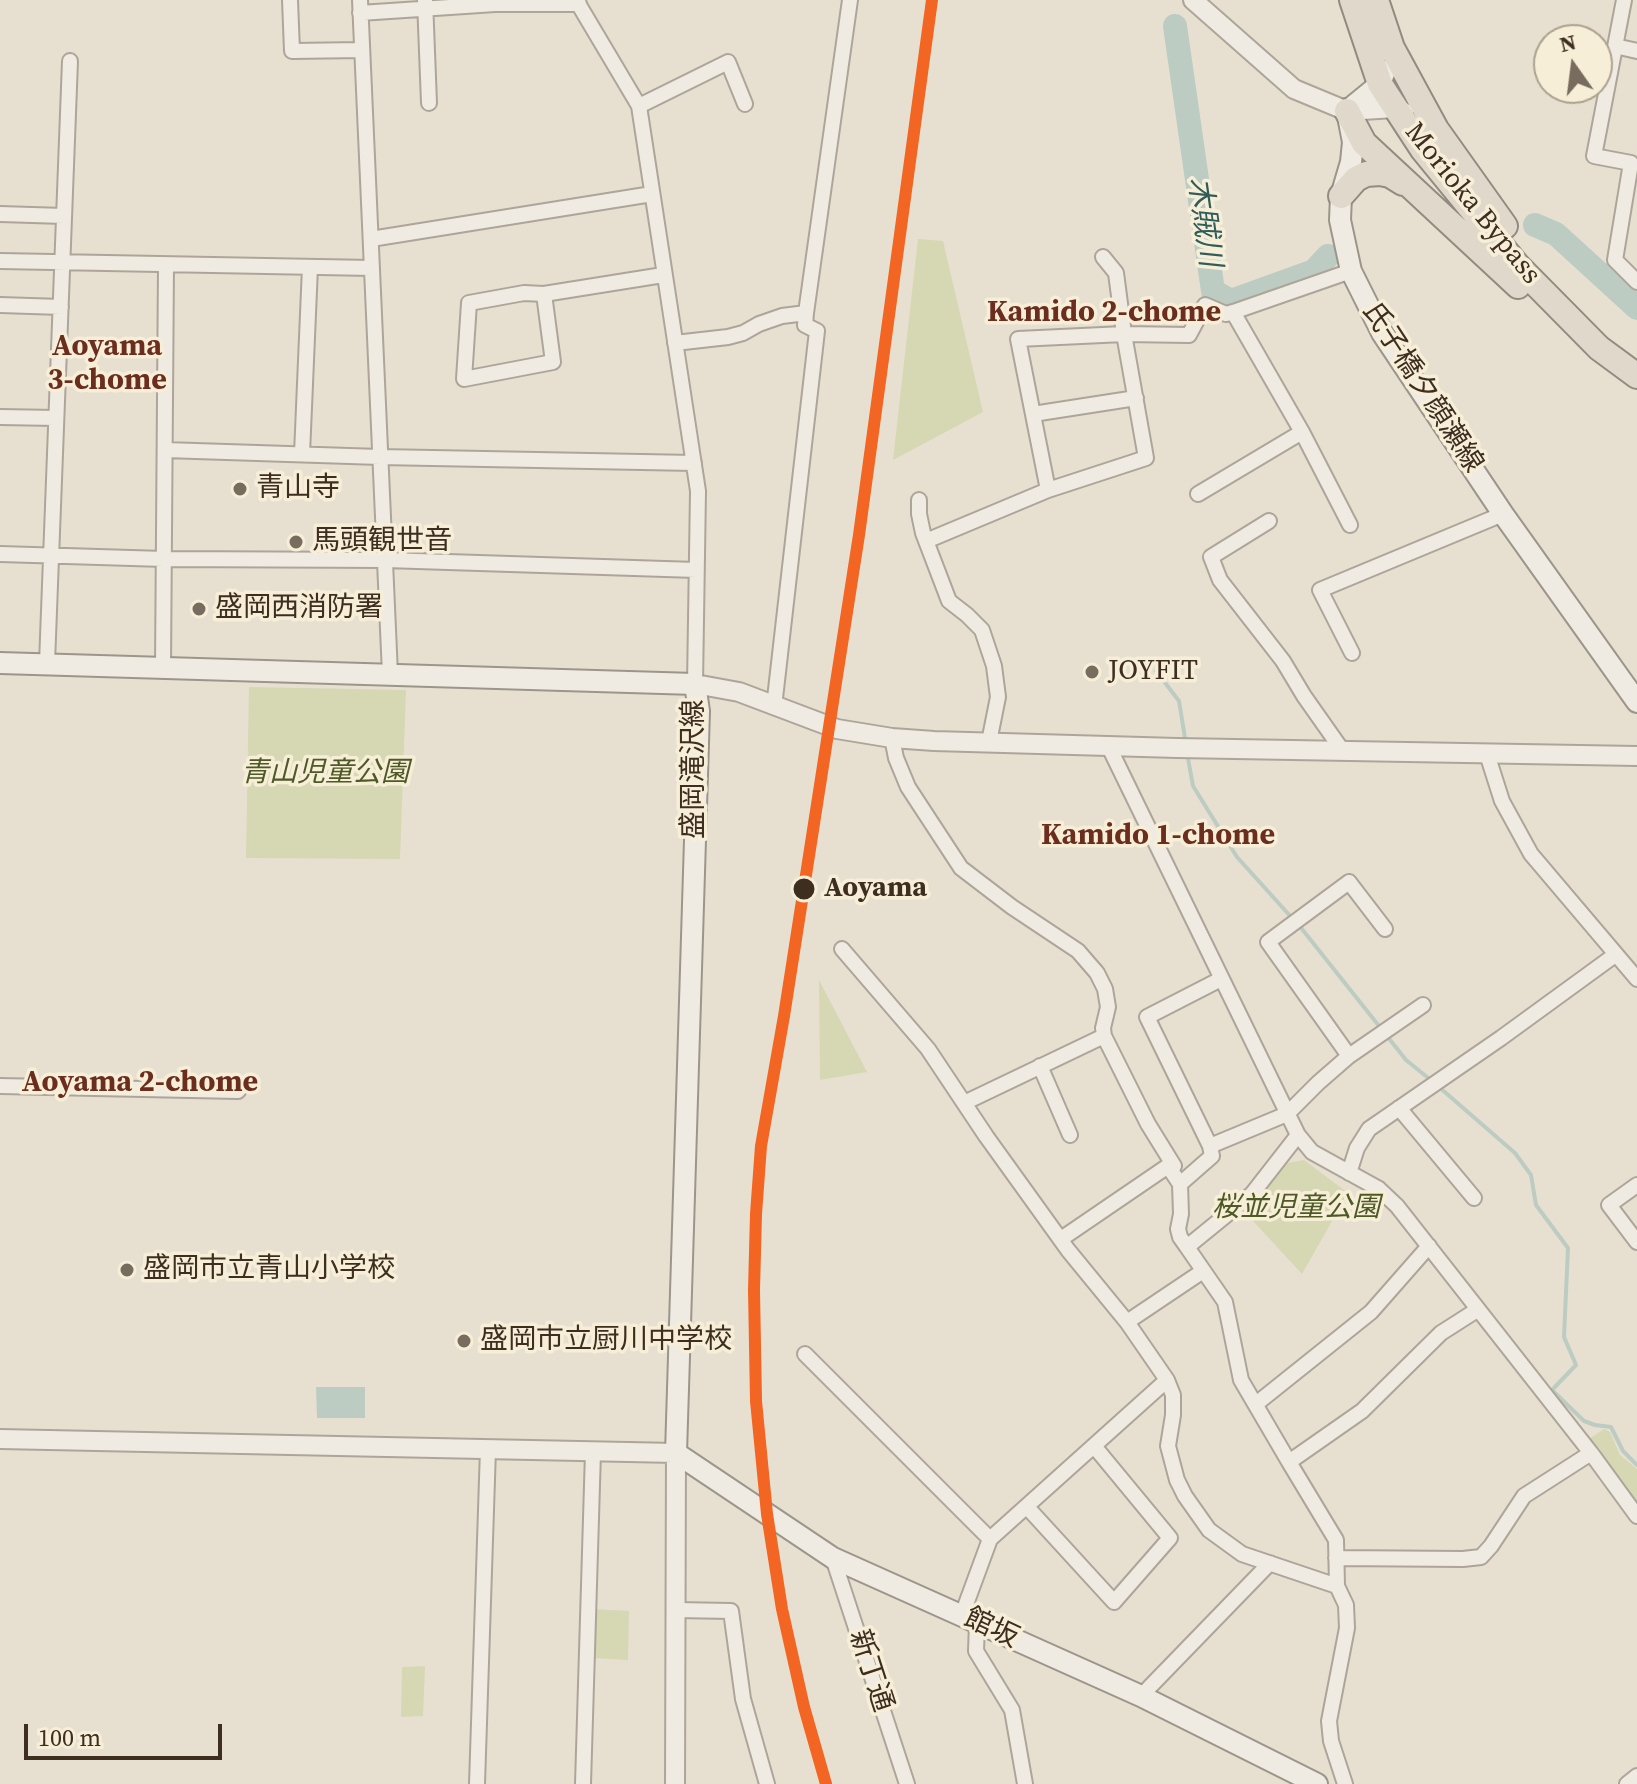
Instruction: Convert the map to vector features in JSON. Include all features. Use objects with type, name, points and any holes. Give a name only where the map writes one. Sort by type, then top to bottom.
[{"type":"highway","name":"Morioka Bypass","points":[[1352,0],[1380,84],[1451,186],[1517,265],[1599,348],[1637,376]]},
{"type":"highway","name":"Morioka Bypass","points":[[1376,0],[1392,48],[1436,129],[1480,193],[1522,249],[1570,300],[1623,351],[1637,360]]},
{"type":"highway","points":[[1347,111],[1364,143],[1605,369],[1637,391]]},
{"type":"highway","points":[[1341,196],[1356,179],[1366,174],[1380,173],[1390,175],[1425,198]]},
{"type":"main road","points":[[1347,111],[1380,84],[1392,48]]},
{"type":"main road","name":"氏子橋夕顔瀬線","points":[[1347,111],[1353,142],[1341,196],[1340,220],[1351,271],[1382,333],[1503,514],[1637,702]]},
{"type":"main road","name":"盛岡滝沢線","points":[[0,663],[695,684],[699,711],[676,1453]]},
{"type":"main road","name":"館坂","points":[[676,1453],[833,1558],[1141,1696],[1317,1784]]},
{"type":"street","points":[[290,0],[292,51],[362,50]]},
{"type":"street","points":[[774,707],[817,331],[805,325],[806,313],[850,0]]},
{"type":"street","points":[[1193,0],[1294,89],[1347,111],[1394,108],[1436,129]]},
{"type":"street","points":[[1624,0],[1594,156],[1631,163],[1615,260],[1637,282]]},
{"type":"street","points":[[390,674],[360,6],[578,2],[639,106],[698,491],[695,684],[739,692],[837,729],[892,738],[1177,748],[1637,756]]},
{"type":"street","points":[[425,4],[429,103]]},
{"type":"street","points":[[1615,46],[1637,51]]},
{"type":"street","points":[[47,663],[70,61]]},
{"type":"street","points":[[639,106],[728,62],[745,104]]},
{"type":"street","points":[[371,239],[652,194]]},
{"type":"street","points":[[0,214],[64,216]]},
{"type":"street","points":[[926,541],[1048,490],[1146,458],[1116,273],[1103,257]]},
{"type":"street","points":[[0,261],[372,268]]},
{"type":"street","points":[[163,667],[166,265]]},
{"type":"street","points":[[302,454],[310,267]]},
{"type":"street","points":[[1048,490],[1018,339],[1124,334],[1189,335],[1205,305],[1226,314],[1351,271]]},
{"type":"street","points":[[544,294],[553,362],[464,379],[469,303],[663,275]]},
{"type":"street","points":[[0,305],[61,307]]},
{"type":"street","points":[[1233,312],[1302,432],[1350,525]]},
{"type":"street","points":[[675,343],[728,337],[782,316],[806,313]]},
{"type":"street","points":[[1033,414],[1136,398]]},
{"type":"street","points":[[0,417],[56,418]]},
{"type":"street","points":[[1198,494],[1302,432]]},
{"type":"street","points":[[165,450],[694,463]]},
{"type":"street","points":[[919,500],[926,541],[949,601],[982,630],[994,666],[998,697],[989,742]]},
{"type":"street","points":[[1352,653],[1320,590],[1503,514]]},
{"type":"street","points":[[1269,521],[1211,557],[1220,580],[1283,661],[1342,750]]},
{"type":"street","points":[[0,554],[164,559],[386,560],[696,570]]},
{"type":"street","points":[[892,738],[896,758],[908,787],[961,868],[1078,951],[1097,973],[1105,989],[1108,1007],[1104,1036],[1148,1124],[1174,1166],[1168,1166],[1061,1239]]},
{"type":"street","points":[[1108,745],[1298,1135],[1312,1152],[1379,1189],[1397,1206],[1637,1516]]},
{"type":"street","points":[[1487,754],[1502,801],[1531,854],[1637,979]]},
{"type":"street","points":[[1349,1056],[1268,942],[1349,882],[1385,929]]},
{"type":"street","points":[[842,949],[928,1049],[1061,1239],[1127,1322],[1167,1380],[1173,1395],[1168,1446],[1177,1480],[1209,1530],[1242,1554],[1337,1586]]},
{"type":"street","points":[[1349,1173],[1357,1148],[1369,1129],[1615,955]]},
{"type":"street","points":[[1180,1184],[1212,1156],[1210,1146],[1147,1017],[1221,979]]},
{"type":"street","points":[[1210,1146],[1287,1114],[1349,1056],[1423,1005]]},
{"type":"street","points":[[964,1103],[1104,1036]]},
{"type":"street","points":[[1040,1066],[1070,1135]]},
{"type":"street","points":[[0,1086],[238,1091]]},
{"type":"street","points":[[1399,1108],[1474,1198]]},
{"type":"street","points":[[1187,1247],[1252,1194],[1298,1135]]},
{"type":"street","points":[[1168,1166],[1180,1184],[1180,1237],[1225,1302],[1241,1380],[1336,1540],[1337,1586],[1346,1605],[1347,1628],[1329,1721],[1331,1741],[1345,1784]]},
{"type":"street","points":[[1637,1185],[1609,1205],[1637,1242]]},
{"type":"street","points":[[1256,1404],[1371,1312],[1429,1246]]},
{"type":"street","points":[[1127,1322],[1203,1271]]},
{"type":"street","points":[[1289,1462],[1362,1411],[1441,1333],[1477,1310]]},
{"type":"street","points":[[805,1354],[990,1539]]},
{"type":"street","points":[[1025,1784],[1012,1710],[976,1651],[969,1619],[990,1539],[1167,1380]]},
{"type":"street","points":[[0,1439],[676,1453],[675,1784]]},
{"type":"street","points":[[1027,1507],[1114,1602],[1170,1538],[1094,1446]]},
{"type":"street","points":[[477,1784],[488,1449]]},
{"type":"street","points":[[583,1784],[593,1452]]},
{"type":"street","points":[[1336,1558],[1481,1557],[1524,1496],[1591,1453]]},
{"type":"street","name":"新丁通","points":[[833,1558],[907,1784]]},
{"type":"street","points":[[1141,1696],[1270,1563]]},
{"type":"street","points":[[676,1610],[731,1611],[743,1699],[767,1784]]},
{"type":"street","points":[[1627,1784],[1637,1776]]},
{"type":"green space","points":[[918,239],[943,241],[983,412],[893,460]]},
{"type":"green space","name":"青山児童公園","points":[[249,687],[406,690],[400,859],[246,858]]},
{"type":"green space","points":[[819,980],[867,1072],[820,1080]]},
{"type":"green space","name":"桜並児童公園","points":[[1304,1160],[1348,1193],[1302,1274],[1242,1209],[1288,1163]]},
{"type":"green space","points":[[1604,1429],[1610,1432],[1620,1455],[1637,1469],[1637,1500],[1589,1439]]},
{"type":"green space","points":[[593,1609],[629,1611],[628,1660],[591,1658]]},
{"type":"green space","points":[[425,1666],[423,1716],[401,1717],[402,1667]]},
{"type":"shaded area","points":[[316,1387],[365,1387],[365,1418],[317,1418]]},
{"type":"waterway","name":"木賊川","points":[[1175,26],[1213,291],[1231,301],[1314,271],[1328,256]]},
{"type":"waterway","name":"木賊川","points":[[1535,225],[1556,234],[1637,308]]},
{"type":"waterway","points":[[1156,671],[1179,701],[1186,744]]},
{"type":"waterway","points":[[1187,753],[1193,786],[1237,857],[1292,918]]},
{"type":"waterway","points":[[1298,924],[1406,1060],[1432,1081]]},
{"type":"waterway","points":[[1439,1087],[1515,1153],[1531,1175],[1536,1205],[1568,1248],[1564,1337],[1576,1365],[1552,1390],[1584,1421],[1611,1427],[1623,1451],[1637,1465]]},
{"type":"transit line","points":[[826,1784],[804,1707],[782,1609],[767,1514],[756,1401],[756,1214],[761,1146],[859,535],[932,0]]},
{"type":"place","name":"青山寺","points":[[240,489]]},
{"type":"place","name":"馬頭観世音","points":[[296,542]]},
{"type":"place","name":"盛岡西消防署","points":[[199,609]]},
{"type":"place","name":"JOYFIT","points":[[1092,672]]},
{"type":"place","name":"Aoyama","points":[[804,889]]},
{"type":"place","name":"盛岡市立青山小学校","points":[[127,1270]]},
{"type":"place","name":"盛岡市立厨川中学校","points":[[464,1341]]},
{"type":"district","name":"Kamido 2-chome","points":[[1104,313]]},
{"type":"district","name":"Aoyama 3-chome","points":[[107,364]]},
{"type":"district","name":"Kamido 1-chome","points":[[1158,836]]},
{"type":"district","name":"Aoyama 2-chome","points":[[140,1083]]}]
